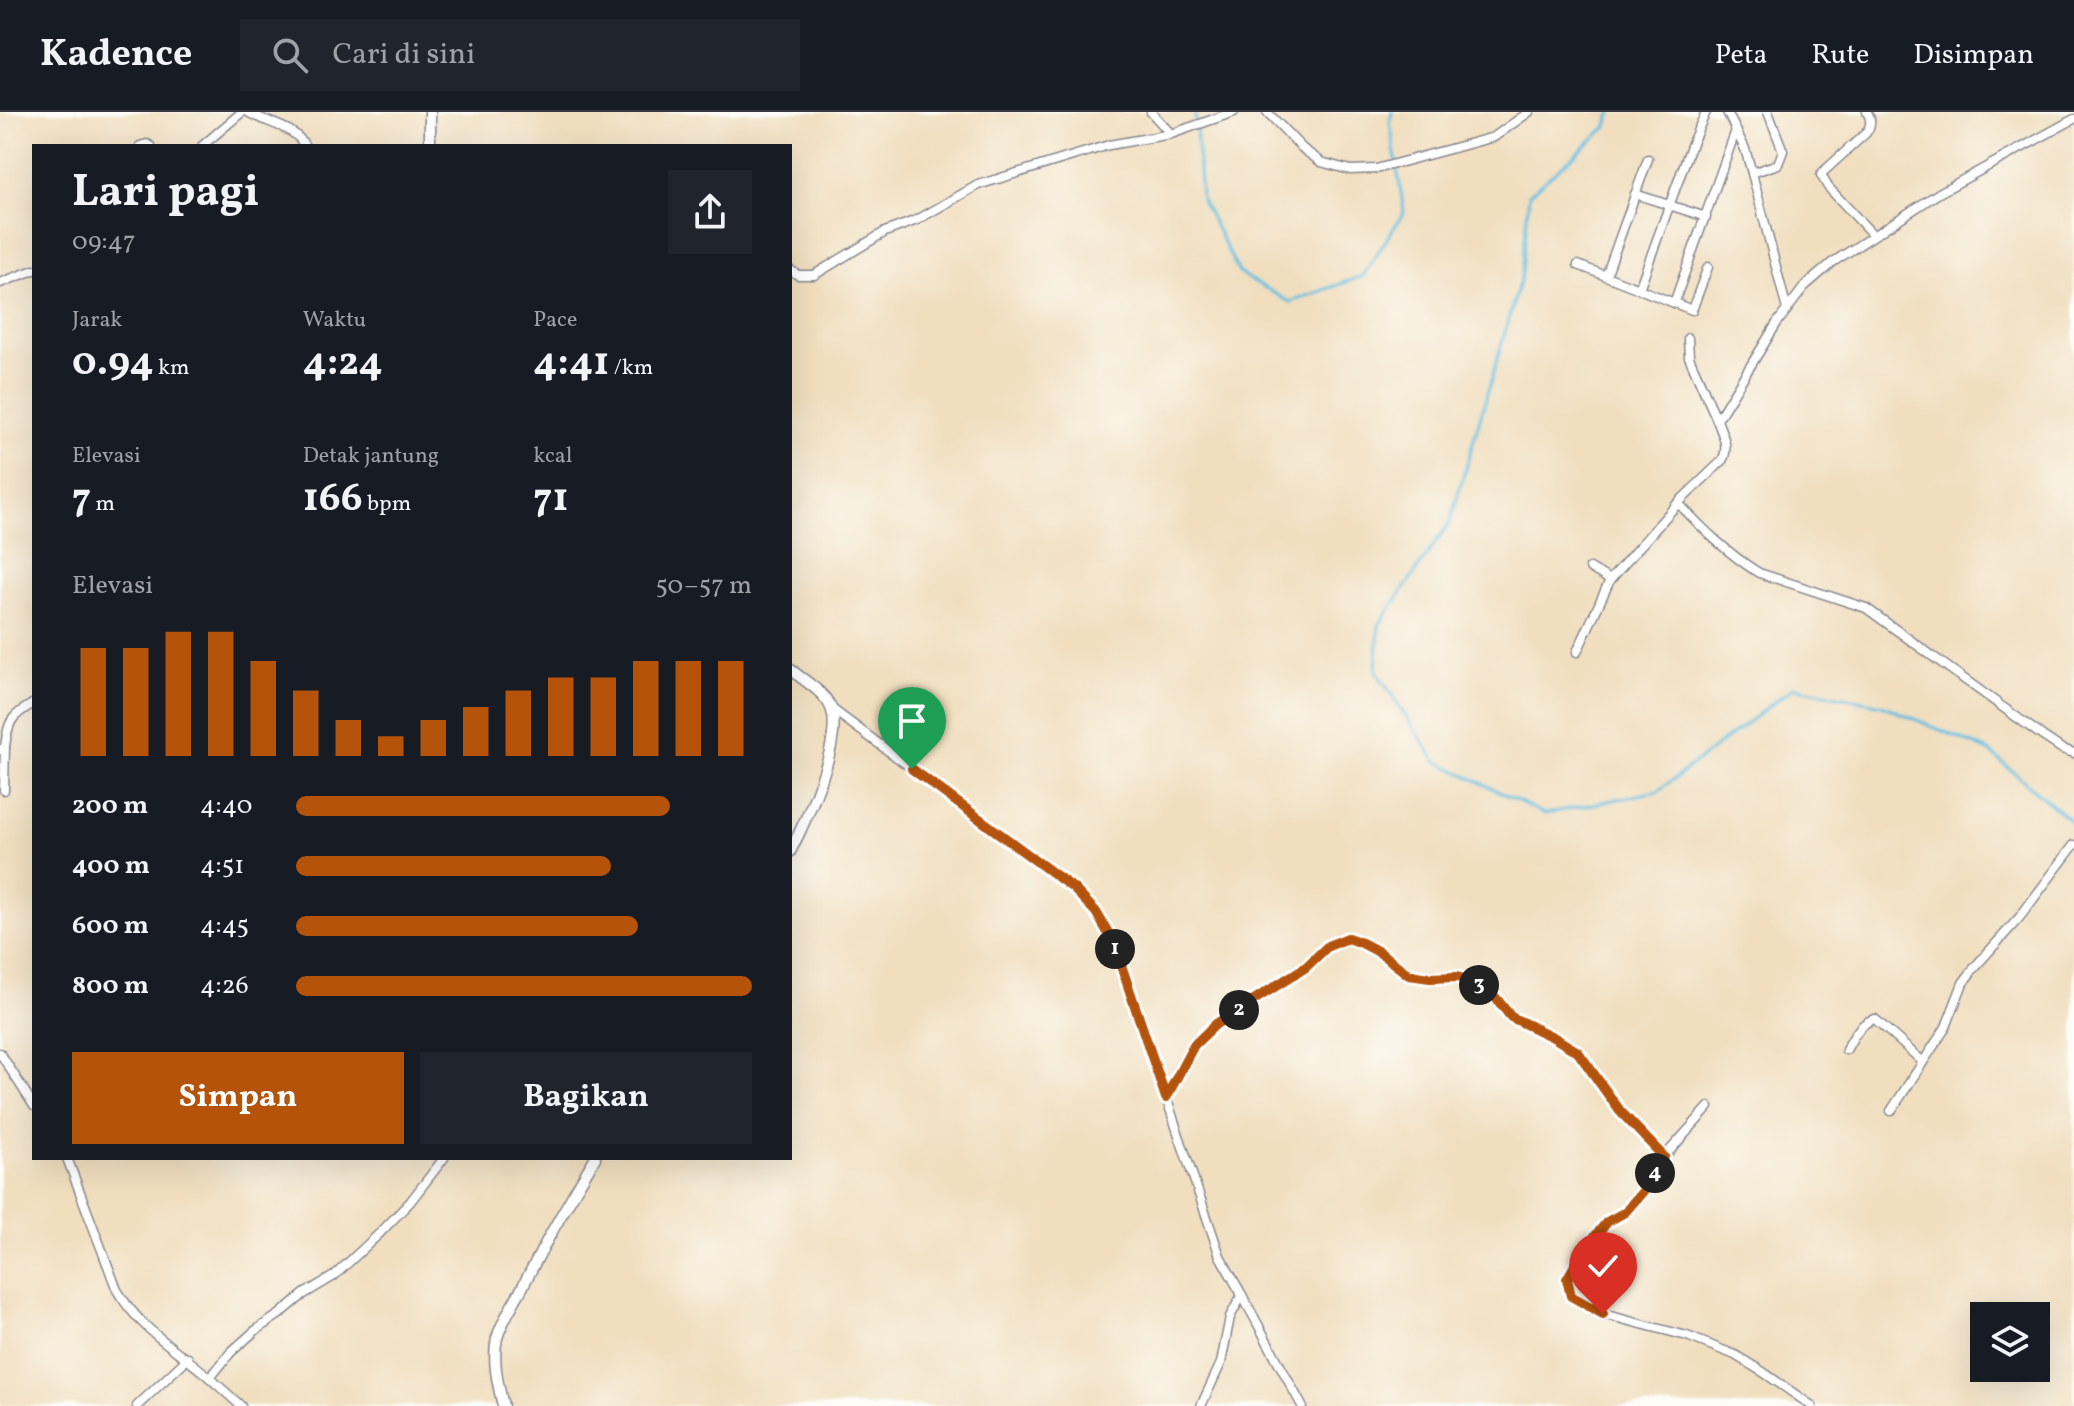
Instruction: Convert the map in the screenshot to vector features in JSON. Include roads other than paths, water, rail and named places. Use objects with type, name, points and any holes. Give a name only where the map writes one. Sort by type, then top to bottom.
[{"type":"street","points":[[204,144],[242,112]]},
{"type":"street","points":[[248,112],[292,132],[304,144]]},
{"type":"street","points":[[430,112],[430,144]]},
{"type":"street","points":[[1151,112],[1171,134]]},
{"type":"street","points":[[792,271],[798,275],[814,275],[885,232],[917,220],[978,185],[1109,145],[1171,134],[1234,112]]},
{"type":"street","points":[[1267,112],[1303,149],[1321,162],[1350,170],[1376,169],[1494,137],[1529,112]]},
{"type":"street","points":[[1639,289],[1706,112]]},
{"type":"street","points":[[1727,112],[1745,149],[1787,310]]},
{"type":"street","points":[[1752,173],[1778,164],[1783,151],[1768,112]]},
{"type":"street","points":[[1867,112],[1870,126],[1866,133],[1821,175],[1828,187],[1873,235]]},
{"type":"street","points":[[1717,420],[1805,286],[1873,235],[1939,193],[2074,119]]},
{"type":"street","points":[[1674,303],[1736,130]]},
{"type":"street","points":[[1606,276],[1648,159]]},
{"type":"street","points":[[1635,194],[1706,217]]},
{"type":"street","points":[[1578,265],[1692,310],[1708,267]]},
{"type":"street","points":[[0,283],[32,271]]},
{"type":"street","points":[[1577,652],[1610,580],[1678,503],[1726,455],[1717,420],[1689,357],[1688,338]]},
{"type":"street","points":[[1678,503],[1744,564],[1759,573],[1866,608],[2053,743],[2074,753]]},
{"type":"street","points":[[1590,568],[1610,580]]},
{"type":"street","points":[[792,671],[826,699],[832,709],[1073,888],[1096,912],[1120,962],[1220,1256],[1302,1406]]},
{"type":"street","points":[[4,790],[2,748],[7,732],[12,717],[32,704]]},
{"type":"street","points":[[792,848],[827,762],[834,723],[832,709]]},
{"type":"street","points":[[1891,1111],[1946,1027],[1963,983],[2019,918],[2074,845]]},
{"type":"street","points":[[1166,1098],[1194,1045],[1216,1024],[1306,967],[1328,946],[1348,938],[1379,952],[1409,975],[1457,977],[1472,981],[1496,998],[1511,1017],[1578,1052],[1620,1111],[1664,1157]]},
{"type":"street","points":[[1846,1050],[1863,1024],[1875,1019],[1923,1062]]},
{"type":"street","points":[[0,1053],[32,1103]]},
{"type":"street","points":[[1709,1107],[1664,1157],[1651,1182],[1625,1212],[1607,1222],[1584,1250],[1567,1279],[1571,1296],[1603,1314],[1687,1336],[1735,1355],[1812,1406]]},
{"type":"street","points":[[68,1160],[126,1307],[144,1326],[188,1358],[241,1406]]},
{"type":"street","points":[[210,1378],[247,1337],[304,1294],[334,1276],[380,1233],[416,1195],[442,1160]]},
{"type":"street","points":[[503,1406],[496,1361],[497,1341],[503,1322],[549,1235],[594,1160]]},
{"type":"street","points":[[1201,1406],[1221,1363],[1230,1317],[1242,1295]]},
{"type":"street","points":[[137,1406],[188,1358]]},
{"type":"waterway","points":[[1195,112],[1201,198],[1239,273],[1290,302],[1363,276],[1404,212],[1390,122],[1392,112]]},
{"type":"waterway","points":[[1612,112],[1606,128],[1529,194],[1522,273],[1450,522],[1379,625],[1376,671],[1435,760],[1544,814],[1658,791],[1794,687],[1882,705],[1989,751],[2074,824]]}]
